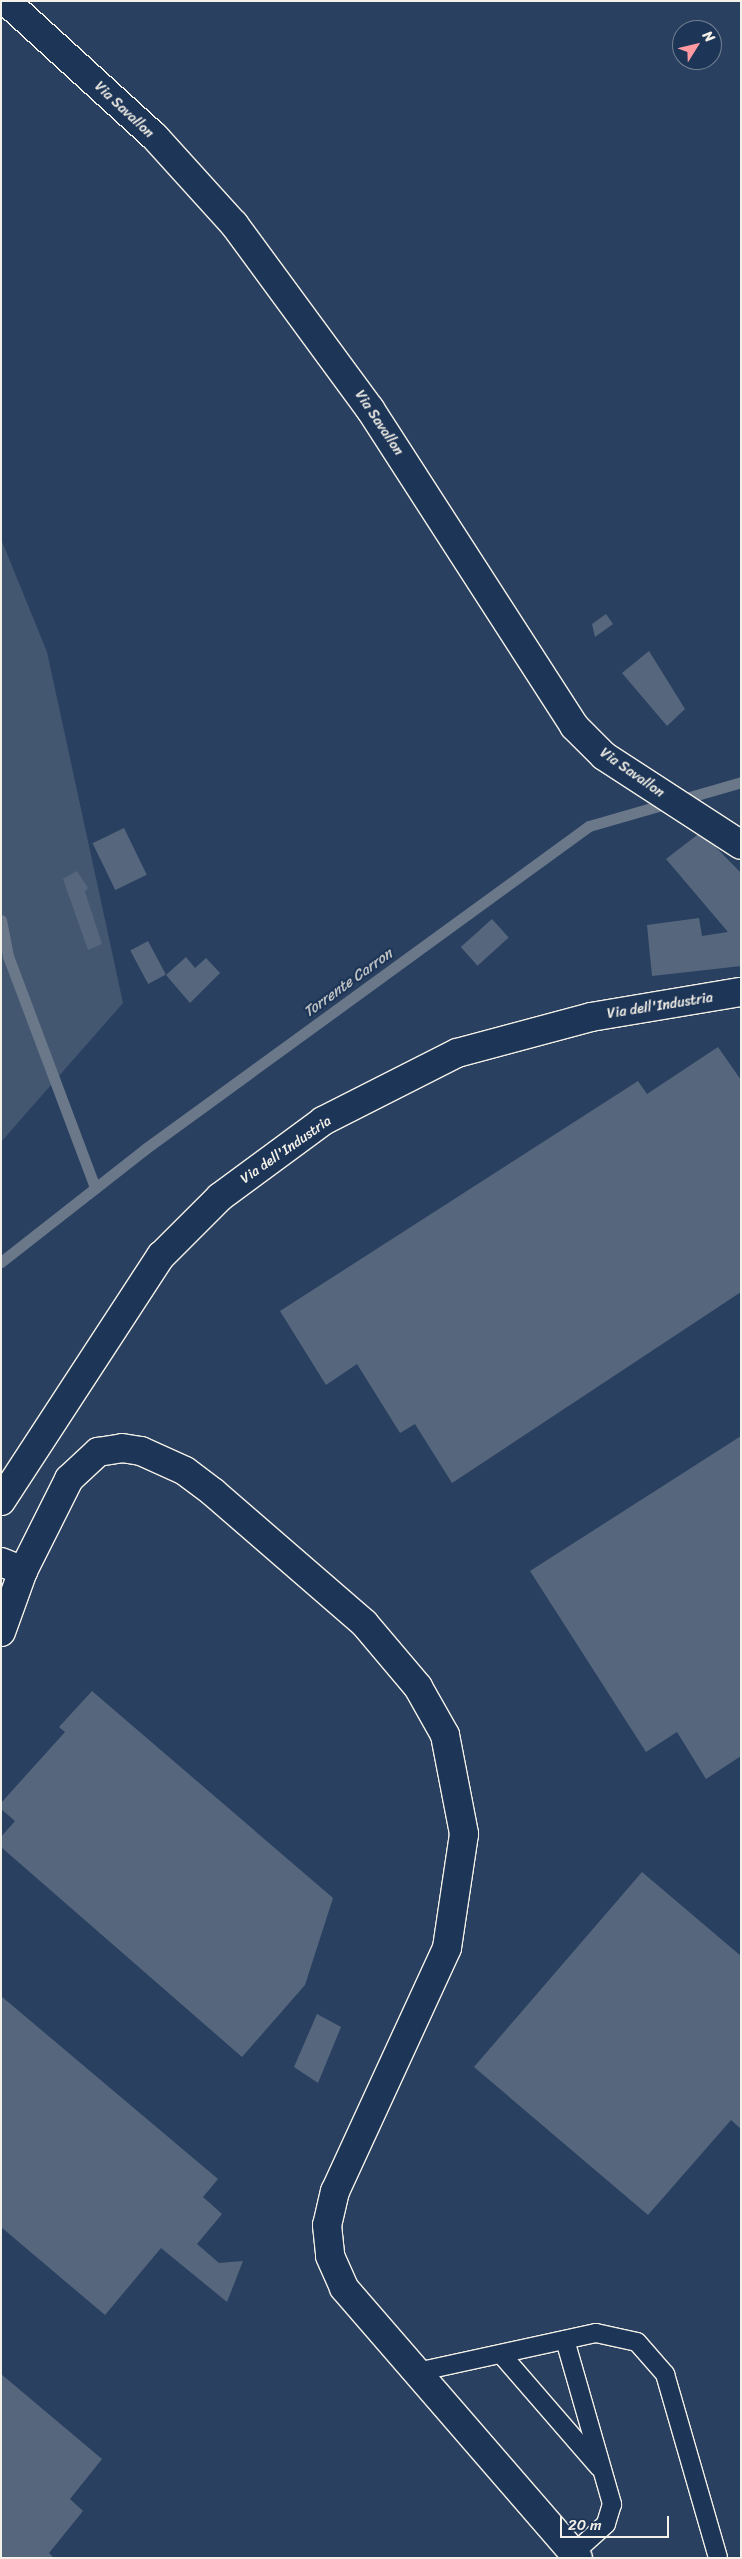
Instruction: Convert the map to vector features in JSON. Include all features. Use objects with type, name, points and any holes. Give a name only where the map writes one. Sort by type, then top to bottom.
[{"type":"street","name":"Via Savallon","points":[[6,1],[155,137],[234,224],[370,409],[550,692],[574,726],[604,756],[741,845]]},
{"type":"street","name":"Via dell'Industria","points":[[1,1501],[161,1256],[220,1197],[323,1121],[457,1053],[591,1017],[741,992]]},
{"type":"street","points":[[1,1632],[12,1567],[69,1479],[98,1452],[122,1448],[141,1450],[185,1472],[214,1493],[364,1623],[418,1687],[444,1735],[464,1834],[447,1948],[335,2191],[327,2225],[330,2256],[344,2288],[576,2555]]},
{"type":"lane","points":[[416,2372],[565,2340],[614,2334],[637,2342],[665,2374],[718,2558]]},
{"type":"lane","points":[[565,2340],[602,2472],[611,2515],[576,2555]]},
{"type":"lane","points":[[501,2354],[602,2472]]},
{"type":"shaded area","points":[[1,539],[47,652],[123,1003],[1,1142]]},
{"type":"building","points":[[606,614],[613,624],[595,637],[592,624]]},
{"type":"building","points":[[649,651],[685,709],[667,726],[622,673]]},
{"type":"building","points":[[124,828],[147,875],[115,890],[93,843]]},
{"type":"building","points":[[701,832],[741,873],[741,966],[652,976],[647,925],[699,918],[702,936],[728,932],[666,859]]},
{"type":"building","points":[[77,871],[88,888],[85,892],[102,944],[88,950],[63,879]]},
{"type":"building","points":[[492,919],[509,938],[478,966],[461,947]]},
{"type":"building","points":[[148,941],[166,975],[148,984],[130,950]]},
{"type":"building","points":[[186,957],[195,968],[206,958],[220,973],[190,1003],[166,975]]},
{"type":"building","points":[[718,1047],[741,1080],[741,1292],[452,1483],[415,1424],[400,1433],[357,1364],[326,1385],[280,1311],[638,1081],[647,1094]]},
{"type":"building","points":[[741,1436],[741,1756],[706,1779],[677,1732],[646,1752],[530,1571]]},
{"type":"building","points":[[92,1691],[333,1898],[305,1985],[242,2057],[1,1847],[1,1837],[15,1821],[1,1809],[1,1803],[65,1732],[59,1727]]},
{"type":"building","points":[[642,1872],[741,1956],[741,2129],[731,2120],[648,2215],[474,2067]]},
{"type":"building","points":[[1,1996],[218,2179],[203,2197],[222,2214],[197,2244],[219,2263],[243,2261],[227,2302],[161,2248],[105,2315],[1,2227]]},
{"type":"building","points":[[317,2014],[341,2027],[318,2083],[294,2067]]},
{"type":"building","points":[[1,2374],[102,2459],[70,2499],[83,2511],[49,2553],[54,2558],[1,2558]]},
{"type":"waterway","name":"Torrente Carron","points":[[1,1262],[145,1149],[589,826],[741,782]]},
{"type":"waterway","points":[[1,920],[8,956],[95,1188]]}]
